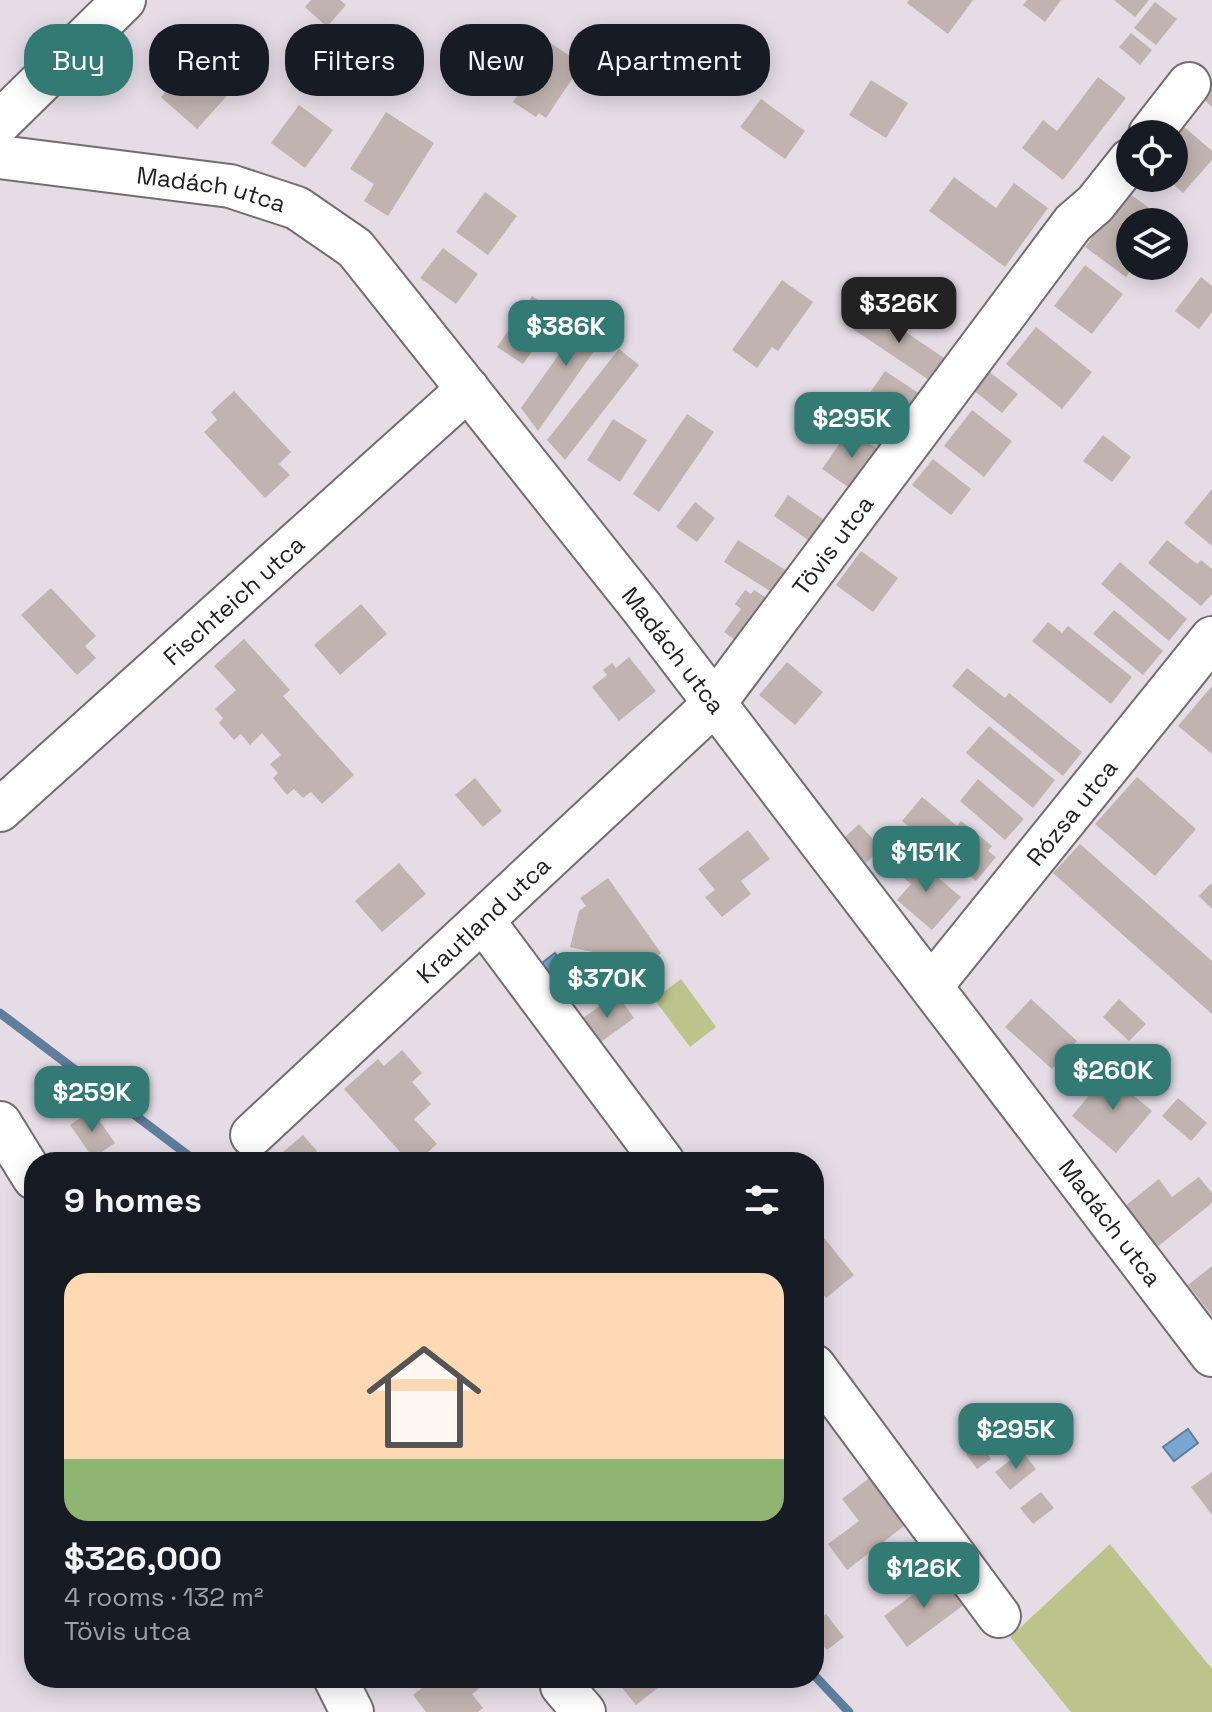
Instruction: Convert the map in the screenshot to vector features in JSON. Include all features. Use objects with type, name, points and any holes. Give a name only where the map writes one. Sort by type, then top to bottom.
[{"type":"street","points":[[0,122],[124,0]]},
{"type":"street","points":[[1161,120],[1189,84]]},
{"type":"street","name":"Madách utca","points":[[0,157],[230,186],[297,208],[355,248],[932,985],[1212,1355]]},
{"type":"street","name":"Tövis utca","points":[[713,705],[1073,223],[1095,204],[1116,178]]},
{"type":"street","name":"Fischteich utca","points":[[0,810],[468,389]]},
{"type":"street","name":"Rózsa utca","points":[[932,985],[1212,638]]},
{"type":"street","name":"Krautland utca","points":[[252,1135],[484,922],[713,705]]},
{"type":"street","points":[[484,922],[650,1152]]},
{"type":"street","points":[[0,1123],[24,1162]]},
{"type":"street","points":[[824,1380],[999,1616]]},
{"type":"street","points":[[340,1688],[352,1712]]},
{"type":"green space","points":[[681,979],[716,1027],[690,1047],[654,999]]},
{"type":"green space","points":[[1110,1544],[1212,1669],[1212,1712],[1071,1712],[1010,1637]]},
{"type":"water","points":[[555,953],[582,988],[568,998],[542,963]]},
{"type":"water","points":[[1188,1429],[1198,1443],[1174,1461],[1163,1447]]},
{"type":"building","points":[[311,0],[340,0],[346,5],[330,24],[324,24],[305,7]]},
{"type":"building","points":[[909,0],[973,0],[948,34],[907,3]]},
{"type":"building","points":[[1027,0],[1061,0],[1045,22],[1023,5]]},
{"type":"building","points":[[1114,0],[1149,0],[1135,17]]},
{"type":"building","points":[[1155,2],[1177,19],[1156,45],[1134,28]]},
{"type":"building","points":[[1131,33],[1152,50],[1140,65],[1119,47]]},
{"type":"building","points":[[553,45],[569,55],[569,84],[546,118],[539,113],[536,117],[513,102],[517,96],[553,96]]},
{"type":"building","points":[[1098,77],[1126,98],[1063,180],[1022,148],[1043,120],[1057,131]]},
{"type":"building","points":[[1212,78],[1212,107],[1198,94]]},
{"type":"building","points":[[871,80],[908,103],[886,138],[849,115]]},
{"type":"building","points":[[162,96],[227,96],[197,129]]},
{"type":"building","points":[[761,99],[805,131],[785,159],[740,127]]},
{"type":"building","points":[[299,105],[333,130],[305,168],[271,143]]},
{"type":"building","points":[[386,112],[434,143],[388,216],[364,201],[374,184],[350,169]]},
{"type":"building","points":[[1188,130],[1212,151],[1212,160],[1188,187]]},
{"type":"building","points":[[954,177],[996,208],[1014,183],[1048,208],[1005,267],[929,211]]},
{"type":"building","points":[[485,192],[517,216],[488,255],[456,232]]},
{"type":"building","points":[[1125,192],[1149,208],[1116,208],[1116,270],[1085,247]]},
{"type":"building","points":[[443,248],[478,274],[456,304],[420,278]]},
{"type":"building","points":[[1085,265],[1123,294],[1092,334],[1054,306]]},
{"type":"building","points":[[1201,277],[1212,286],[1212,312],[1199,329],[1175,311]]},
{"type":"building","points":[[782,280],[813,302],[778,351],[772,347],[757,368],[732,350]]},
{"type":"building","points":[[532,296],[558,314],[523,364],[497,347]]},
{"type":"building","points":[[591,309],[613,324],[538,431],[521,408]]},
{"type":"building","points":[[858,309],[890,330],[894,324],[947,360],[932,382],[847,325]]},
{"type":"building","points":[[1036,327],[1092,372],[1062,409],[1006,364]]},
{"type":"building","points":[[619,349],[639,365],[565,460],[547,440]]},
{"type":"building","points":[[885,371],[920,394],[892,437],[856,413]]},
{"type":"building","points":[[988,371],[1018,394],[1002,413],[973,390]]},
{"type":"building","points":[[234,391],[291,452],[279,464],[290,475],[265,498],[204,432],[217,420],[211,412]]},
{"type":"building","points":[[972,410],[1012,441],[984,477],[944,446]]},
{"type":"building","points":[[687,414],[714,432],[659,512],[633,494]]},
{"type":"building","points":[[613,419],[647,440],[620,482],[587,460]]},
{"type":"building","points":[[849,430],[882,452],[854,491],[822,469]]},
{"type":"building","points":[[1103,435],[1131,457],[1112,482],[1083,461]]},
{"type":"building","points":[[933,459],[971,489],[951,515],[912,485]]},
{"type":"building","points":[[1212,489],[1212,546],[1184,523]]},
{"type":"building","points":[[788,495],[833,526],[818,547],[774,516]]},
{"type":"building","points":[[695,502],[715,518],[697,542],[676,527]]},
{"type":"building","points":[[738,540],[795,576],[781,598],[724,562]]},
{"type":"building","points":[[1167,540],[1197,564],[1201,560],[1212,569],[1212,594],[1201,606],[1148,563]]},
{"type":"building","points":[[861,551],[898,578],[873,612],[836,585]]},
{"type":"building","points":[[1120,562],[1187,619],[1169,641],[1101,584]]},
{"type":"building","points":[[51,588],[96,636],[85,646],[96,658],[77,675],[21,615]]},
{"type":"building","points":[[745,590],[751,594],[754,590],[776,604],[745,647],[724,632],[741,609],[735,604]]},
{"type":"building","points":[[361,604],[387,634],[340,675],[314,645]]},
{"type":"building","points":[[1114,610],[1163,651],[1143,675],[1093,634]]},
{"type":"building","points":[[1048,622],[1062,633],[1068,626],[1132,677],[1111,704],[1032,641]]},
{"type":"building","points":[[244,639],[290,690],[283,696],[354,775],[322,804],[311,792],[303,798],[294,789],[287,795],[273,778],[278,773],[270,764],[281,755],[262,733],[250,745],[241,734],[234,740],[219,723],[223,718],[215,709],[236,690],[214,666]]},
{"type":"building","points":[[629,657],[656,691],[619,721],[592,687],[607,675],[603,670],[612,663],[616,668]]},
{"type":"building","points":[[787,662],[823,692],[795,725],[759,695]]},
{"type":"building","points":[[967,668],[1005,698],[1009,693],[1082,752],[1063,776],[952,686]]},
{"type":"building","points":[[1212,686],[1212,754],[1178,726]]},
{"type":"building","points":[[989,726],[1055,780],[1033,808],[966,753]]},
{"type":"building","points":[[1137,777],[1196,829],[1155,876],[1095,824]]},
{"type":"building","points":[[475,778],[502,811],[483,827],[455,795]]},
{"type":"building","points":[[978,779],[1024,819],[1005,840],[960,801]]},
{"type":"building","points":[[922,797],[957,826],[961,821],[992,846],[988,851],[996,857],[976,881],[902,821]]},
{"type":"building","points":[[859,824],[881,848],[866,863],[843,839]]},
{"type":"building","points":[[748,830],[770,859],[741,881],[751,894],[722,917],[705,897],[715,890],[698,869]]},
{"type":"building","points":[[1080,844],[1212,961],[1212,1014],[1053,873]]},
{"type":"building","points":[[911,855],[961,897],[932,930],[897,900],[911,884],[897,872]]},
{"type":"building","points":[[399,863],[426,894],[382,932],[355,901]]},
{"type":"building","points":[[608,878],[661,953],[619,983],[613,977],[606,980],[590,958],[597,953],[570,947],[579,911],[586,906],[580,898]]},
{"type":"building","points":[[1210,884],[1212,886],[1212,909],[1199,896]]},
{"type":"building","points":[[612,998],[617,1004],[622,1001],[634,1018],[598,1044],[581,1019]]},
{"type":"building","points":[[1031,999],[1077,1041],[1052,1069],[1005,1027]]},
{"type":"building","points":[[1119,999],[1146,1024],[1129,1041],[1103,1017]]},
{"type":"building","points":[[402,1050],[422,1073],[412,1082],[431,1104],[414,1119],[437,1144],[428,1152],[400,1152],[344,1089],[378,1059],[384,1066]]},
{"type":"building","points":[[1108,1073],[1117,1081],[1123,1073],[1135,1082],[1128,1091],[1152,1111],[1116,1153],[1072,1116]]},
{"type":"building","points":[[1178,1098],[1207,1123],[1191,1141],[1162,1116]]},
{"type":"building","points":[[92,1110],[115,1143],[102,1152],[89,1152],[70,1125]]},
{"type":"building","points":[[303,1135],[317,1151],[316,1152],[283,1152]]},
{"type":"building","points":[[1199,1177],[1212,1193],[1212,1203],[1156,1248],[1124,1207],[1159,1179],[1172,1197]]},
{"type":"building","points":[[824,1238],[854,1275],[826,1298],[824,1296]]},
{"type":"building","points":[[1212,1266],[1212,1315],[1188,1285]]},
{"type":"building","points":[[980,1444],[991,1459],[977,1469],[966,1454]]},
{"type":"building","points":[[1022,1451],[1036,1469],[1010,1490],[995,1472]]},
{"type":"building","points":[[1212,1472],[1212,1515],[1191,1487]]},
{"type":"building","points":[[872,1476],[908,1523],[847,1570],[828,1544],[859,1521],[842,1499]]},
{"type":"building","points":[[1041,1492],[1054,1508],[1033,1524],[1020,1508]]},
{"type":"building","points":[[942,1573],[965,1604],[907,1647],[884,1616]]},
{"type":"building","points":[[826,1614],[844,1637],[827,1650],[824,1646]]},
{"type":"building","points":[[422,1688],[480,1688],[472,1694],[483,1708],[478,1712],[426,1712],[413,1695]]},
{"type":"building","points":[[622,1688],[657,1688],[636,1705]]},
{"type":"waterway","points":[[0,1013],[184,1152]]},
{"type":"waterway","points":[[824,1686],[849,1712]]}]
